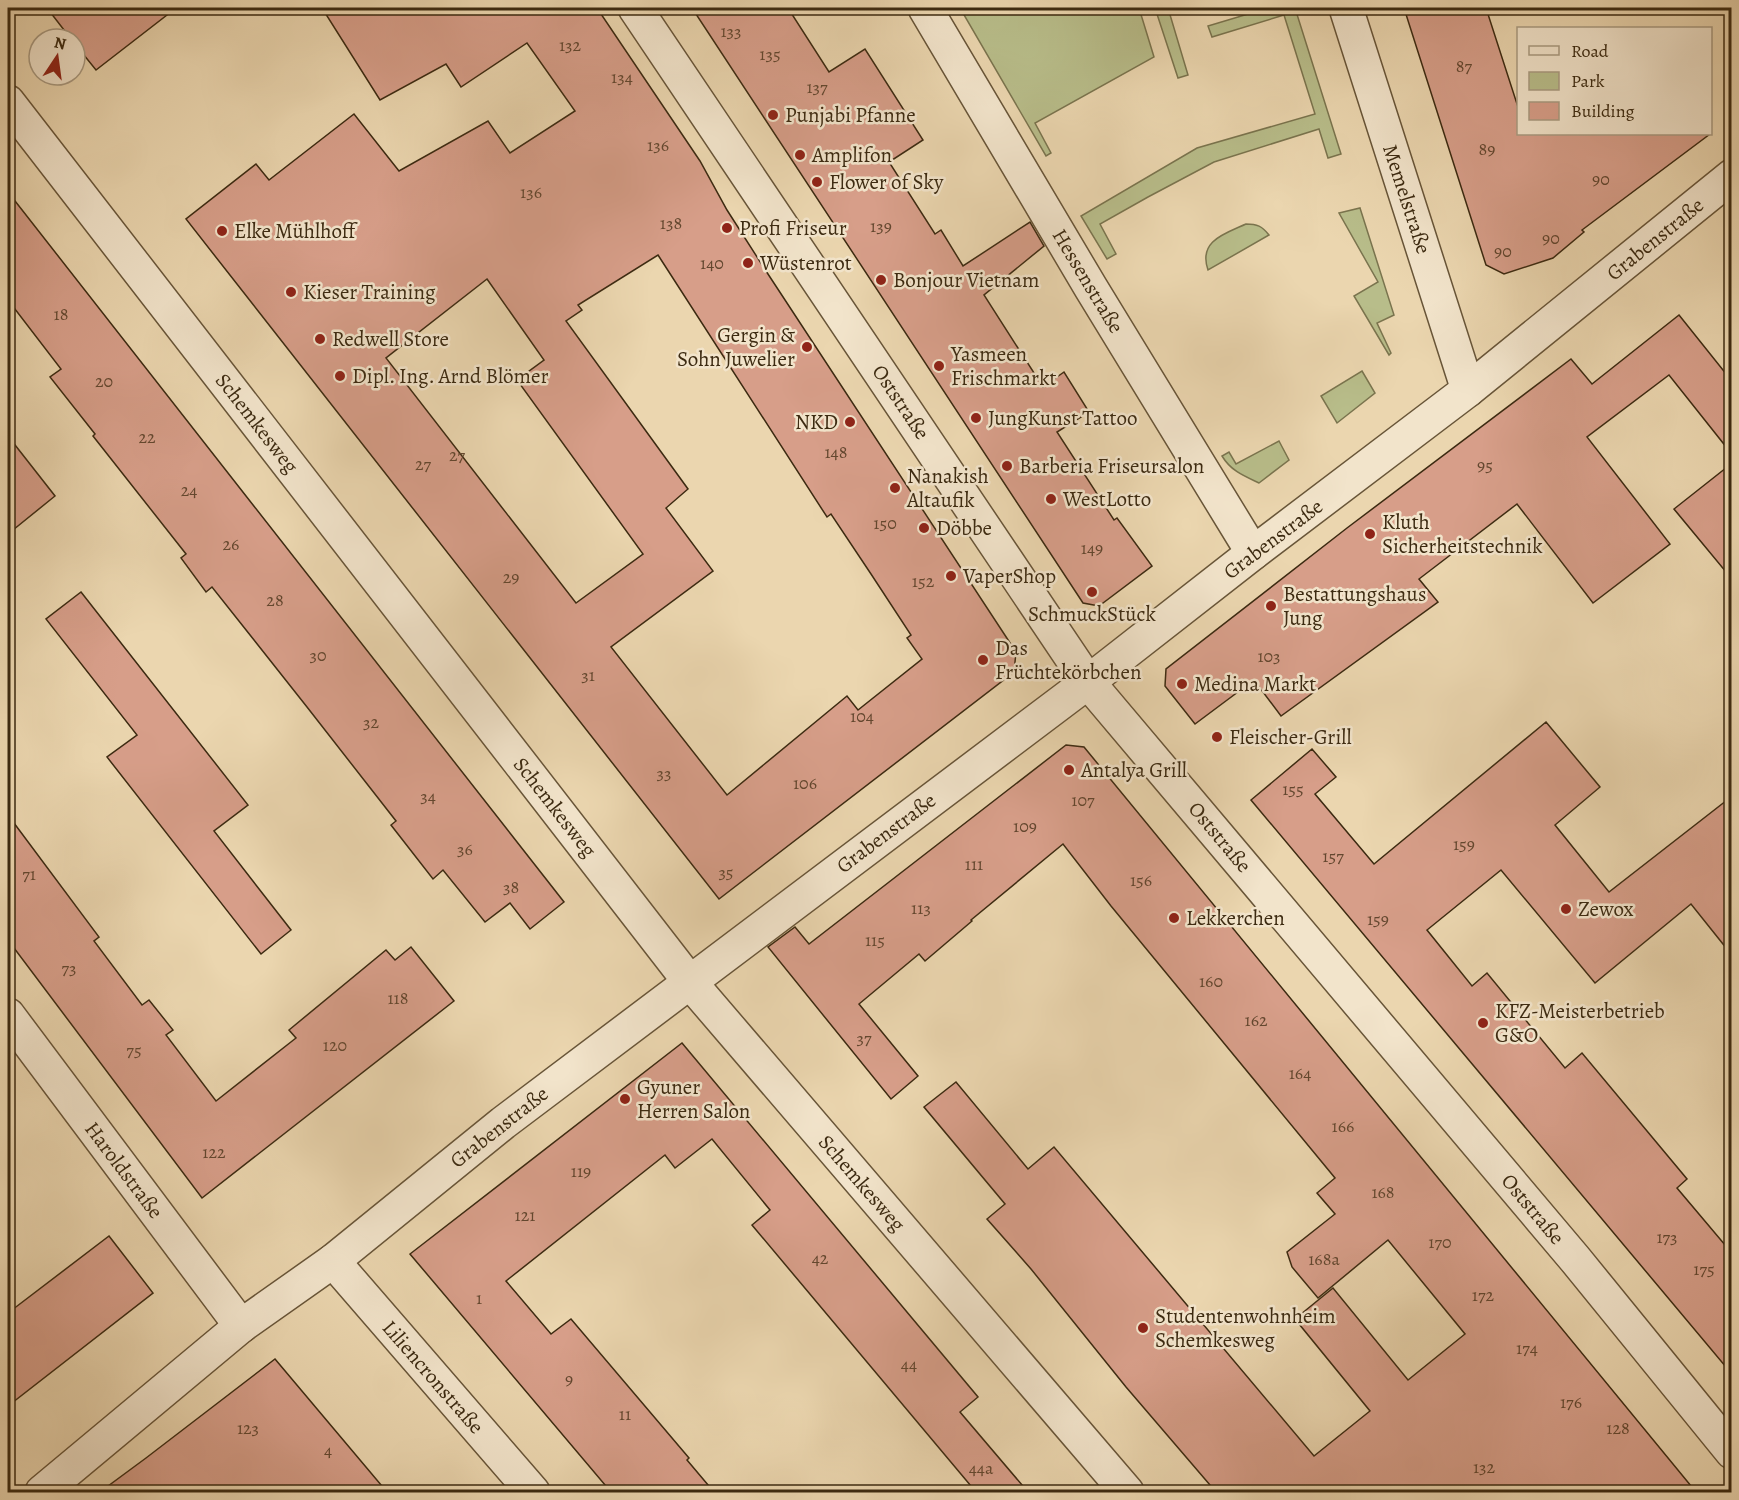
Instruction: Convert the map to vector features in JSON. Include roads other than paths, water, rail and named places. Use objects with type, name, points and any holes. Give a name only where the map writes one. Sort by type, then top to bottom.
[{"type":"street","name":"Oststraße","points":[[634,8],[1088,682],[1575,1259],[1731,1452]]},
{"type":"street","name":"Hessenstraße","points":[[925,8],[1085,278],[1253,553]]},
{"type":"street","name":"Memelstraße","points":[[1346,8],[1468,390]]},
{"type":"street","name":"Schemkesweg","points":[[8,102],[689,981],[1127,1492]]},
{"type":"street","name":"Grabenstraße","points":[[42,1492],[241,1326],[333,1261],[503,1123],[1088,682],[1468,390],[1731,176]]},
{"type":"street","name":"Haroldstraße","points":[[8,1015],[241,1326]]},
{"type":"street","name":"Liliencronstraße","points":[[333,1261],[532,1492]]},
{"type":"place","name":"Punjabi Pfanne","points":[[773,115]]},
{"type":"place","name":"Amplifon","points":[[800,155]]},
{"type":"place","name":"Flower of Sky","points":[[817,182]]},
{"type":"place","name":"Profi Friseur","points":[[727,228]]},
{"type":"place","name":"Elke Mühlhoff","points":[[222,231]]},
{"type":"place","name":"Wüstenrot","points":[[748,263]]},
{"type":"place","name":"Bonjour Vietnam","points":[[881,280]]},
{"type":"place","name":"Kieser Training","points":[[291,292]]},
{"type":"place","name":"Redwell Store","points":[[320,339]]},
{"type":"place","name":"Gergin & Sohn Juwelier","points":[[807,347]]},
{"type":"place","name":"Yasmeen Frischmarkt","points":[[939,366]]},
{"type":"place","name":"Dipl. Ing. Arnd Blömer","points":[[340,376]]},
{"type":"place","name":"JungKunst Tattoo","points":[[976,418]]},
{"type":"place","name":"NKD","points":[[850,422]]},
{"type":"place","name":"Barberia Friseursalon","points":[[1007,466]]},
{"type":"place","name":"Nanakish Altaufik","points":[[895,488]]},
{"type":"place","name":"WestLotto","points":[[1051,499]]},
{"type":"place","name":"Döbbe","points":[[924,528]]},
{"type":"place","name":"Kluth Sicherheitstechnik","points":[[1370,534]]},
{"type":"place","name":"VaperShop","points":[[951,576]]},
{"type":"place","name":"SchmuckStück","points":[[1092,592]]},
{"type":"place","name":"Bestattungshaus Jung","points":[[1271,606]]},
{"type":"place","name":"Das Früchtekörbchen","points":[[983,660]]},
{"type":"place","name":"Medina Markt","points":[[1182,684]]},
{"type":"place","name":"Fleischer-Grill","points":[[1217,737]]},
{"type":"place","name":"Antalya Grill","points":[[1069,770]]},
{"type":"place","name":"Zewox","points":[[1566,909]]},
{"type":"place","name":"Lekkerchen","points":[[1174,918]]},
{"type":"place","name":"KFZ-Meisterbetrieb G&O","points":[[1483,1023]]},
{"type":"place","name":"Gyuner Herren Salon","points":[[625,1099]]},
{"type":"place","name":"Studentenwohnheim Schemkesweg","points":[[1143,1328]]}]
